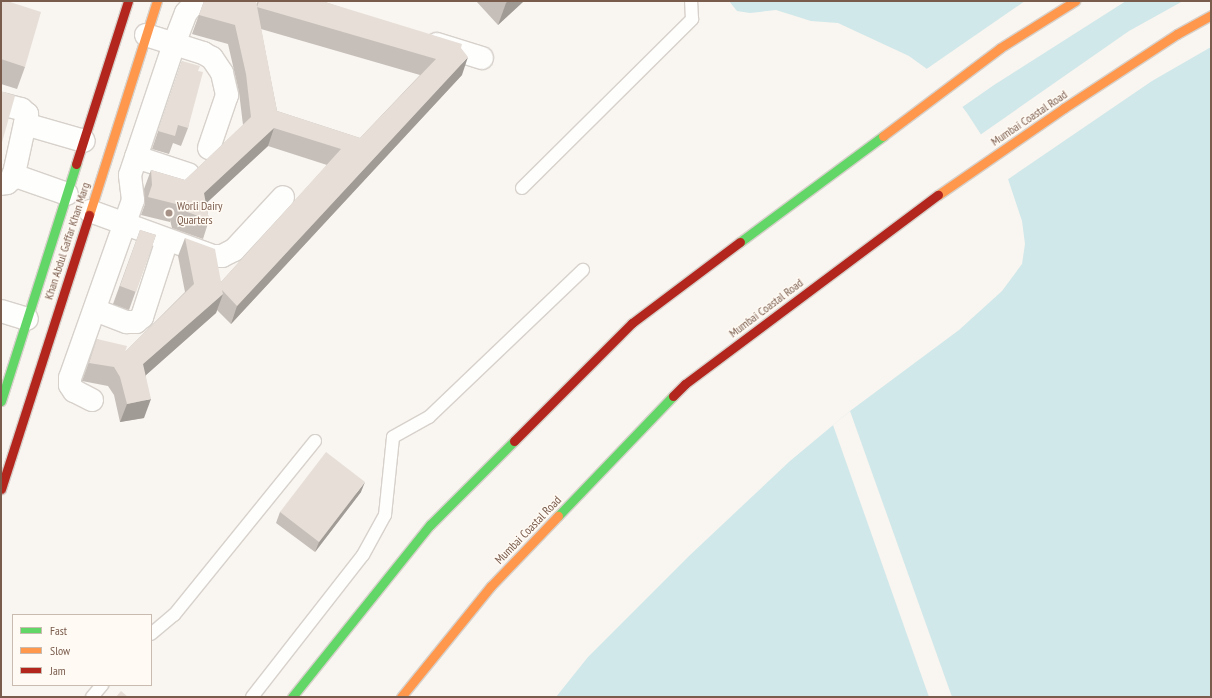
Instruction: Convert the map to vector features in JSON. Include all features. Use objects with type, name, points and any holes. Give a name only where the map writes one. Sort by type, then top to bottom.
[{"type":"main road","name":"Khan Abdul Gaffar Khan Marg","points":[[1,401],[128,1]]},
{"type":"main road","name":"Khan Abdul Gaffar Khan Marg","points":[[1,489],[157,1]]},
{"type":"main road","points":[[292,697],[430,525],[632,323],[871,142],[1000,48],[1075,1]]},
{"type":"main road","name":"Mumbai Coastal Road","points":[[401,697],[491,586],[685,384],[922,206],[1064,108],[1177,34],[1211,15]]},
{"type":"street","points":[[92,400],[74,391],[70,385],[70,378],[126,224],[133,200],[130,176],[136,157],[174,44],[186,13],[196,1]]},
{"type":"street","points":[[146,35],[212,58],[222,73],[227,95],[209,148]]},
{"type":"street","points":[[416,37],[482,58]]},
{"type":"street","points":[[1,104],[24,111],[27,114],[7,179],[67,194]]},
{"type":"street","points":[[25,124],[84,141]]},
{"type":"street","points":[[136,157],[188,174]]},
{"type":"street","points":[[90,211],[213,256],[222,256],[234,250],[283,197]]},
{"type":"street","points":[[95,310],[127,322],[136,322],[142,318],[167,240]]},
{"type":"street","points":[[1,311],[27,319]]},
{"type":"lane","points":[[522,188],[692,19],[690,1]]},
{"type":"lane","points":[[252,697],[363,555],[385,515],[393,437],[429,417],[583,270]]},
{"type":"lane","points":[[152,633],[174,615],[315,441]]},
{"type":"lane","points":[[92,697],[101,686]]},
{"type":"water","points":[[729,1],[1211,1],[1211,697],[556,697],[588,657],[689,556],[790,461],[850,411],[959,330],[1002,291],[1022,264],[1025,244],[1022,221],[1006,173],[967,113],[950,91],[927,69],[909,56],[838,23],[811,21],[776,10],[750,13],[737,11]]},
{"type":"pier","points":[[1025,1],[1126,1],[994,85],[961,108],[925,70]]},
{"type":"pier","points":[[1183,1],[1211,1],[1211,47],[1152,81],[1007,180],[980,135],[1129,31]]},
{"type":"pier","points":[[850,411],[952,697],[929,697],[833,425]]},
{"type":"building","points":[[1,1],[7,1],[41,12],[25,67],[1,59]]},
{"type":"building","points":[[204,1],[256,1],[257,7],[259,1],[322,1],[462,44],[461,48],[468,57],[237,306],[222,290],[223,294],[143,364],[151,399],[127,404],[120,377],[114,367],[89,363],[97,339],[127,346],[125,352],[194,284],[185,238],[215,249],[221,282],[341,149],[274,128],[204,193],[209,220],[179,209],[177,202],[176,204],[148,197],[152,185],[151,170],[185,180],[251,117],[246,74],[235,25],[199,15]],"holes":[[[257,7],[436,59],[360,138],[277,111]]]},
{"type":"building","points":[[182,61],[200,66],[198,71],[203,72],[188,128],[178,125],[175,136],[158,131]]},
{"type":"building","points":[[1,91],[15,96],[1,146]]},
{"type":"building","points":[[140,230],[156,235],[136,292],[120,286]]},
{"type":"building","points":[[326,452],[365,482],[319,542],[280,512]]},
{"type":"building","points":[[121,691],[128,697],[116,697]]},
{"type":"traffic: fast","points":[[740,242],[883,136]]},
{"type":"traffic: fast","points":[[1,401],[76,164]]},
{"type":"traffic: fast","points":[[558,516],[673,396]]},
{"type":"traffic: fast","points":[[292,697],[430,525],[514,441]]},
{"type":"traffic: slow","points":[[89,215],[157,1]]},
{"type":"traffic: slow","points":[[883,136],[1000,48],[1075,1]]},
{"type":"traffic: slow","points":[[938,195],[1064,108],[1177,34],[1211,15]]},
{"type":"traffic: slow","points":[[401,697],[491,586],[558,516]]},
{"type":"traffic: jam","points":[[76,164],[128,1]]},
{"type":"traffic: jam","points":[[673,396],[685,384],[938,195]]},
{"type":"traffic: jam","points":[[1,489],[89,215]]},
{"type":"traffic: jam","points":[[514,441],[632,323],[740,242]]},
{"type":"place","name":"Worli Dairy Quarters","points":[[169,213]]}]
